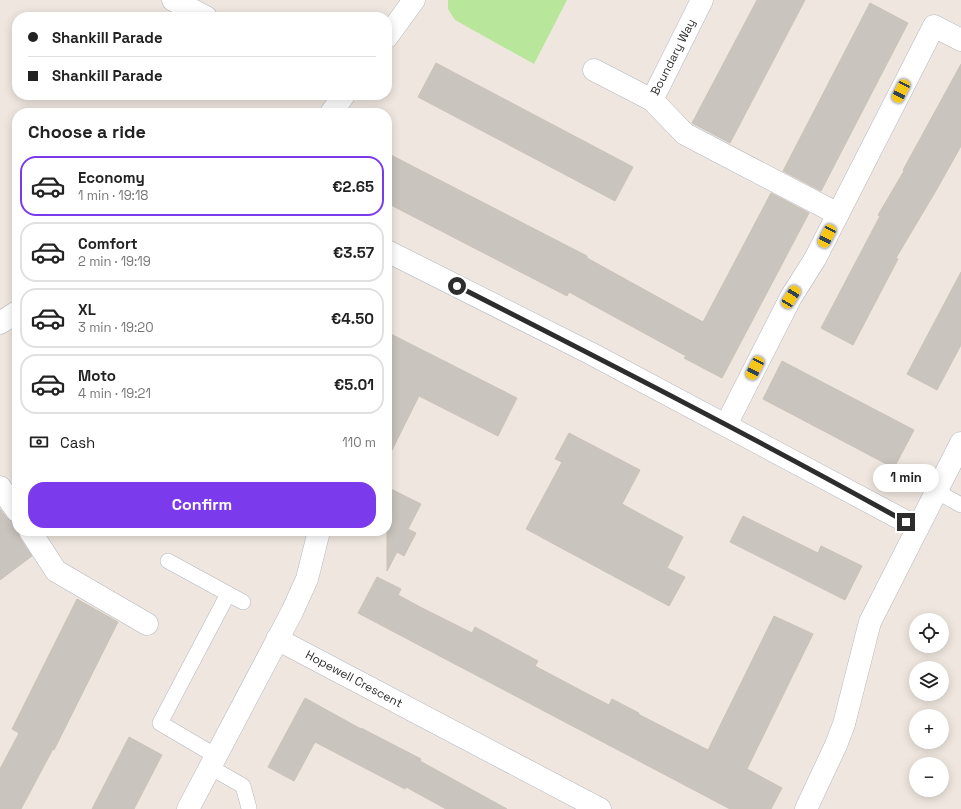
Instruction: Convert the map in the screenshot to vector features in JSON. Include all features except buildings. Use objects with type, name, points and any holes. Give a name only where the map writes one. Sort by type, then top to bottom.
[{"type":"street","points":[[173,0],[196,12]]},
{"type":"street","points":[[392,30],[414,0]]},
{"type":"street","name":"Boundary Way","points":[[594,70],[652,100],[702,0]]},
{"type":"street","points":[[726,425],[791,297],[815,258],[838,214],[934,26],[961,40]]},
{"type":"street","points":[[652,100],[685,134],[838,214]]},
{"type":"street","points":[[392,253],[590,353],[918,528]]},
{"type":"street","points":[[0,323],[12,315]]},
{"type":"street","points":[[806,809],[836,745],[844,724],[870,622],[961,443]]},
{"type":"street","points":[[0,487],[12,504]]},
{"type":"street","points":[[33,536],[56,571],[147,624]]},
{"type":"street","points":[[188,809],[292,612],[307,579],[318,536]]},
{"type":"street","name":"Hopewell Crescent","points":[[278,639],[600,809]]},
{"type":"lane","points":[[936,491],[961,505]]},
{"type":"lane","points":[[168,561],[243,602]]},
{"type":"lane","points":[[228,594],[160,723],[213,762],[242,786],[249,808]]},
{"type":"green space","points":[[448,0],[567,0],[534,64],[455,20],[448,9]]},
{"type":"route","points":[[457,286],[617,368],[906,522]]}]
